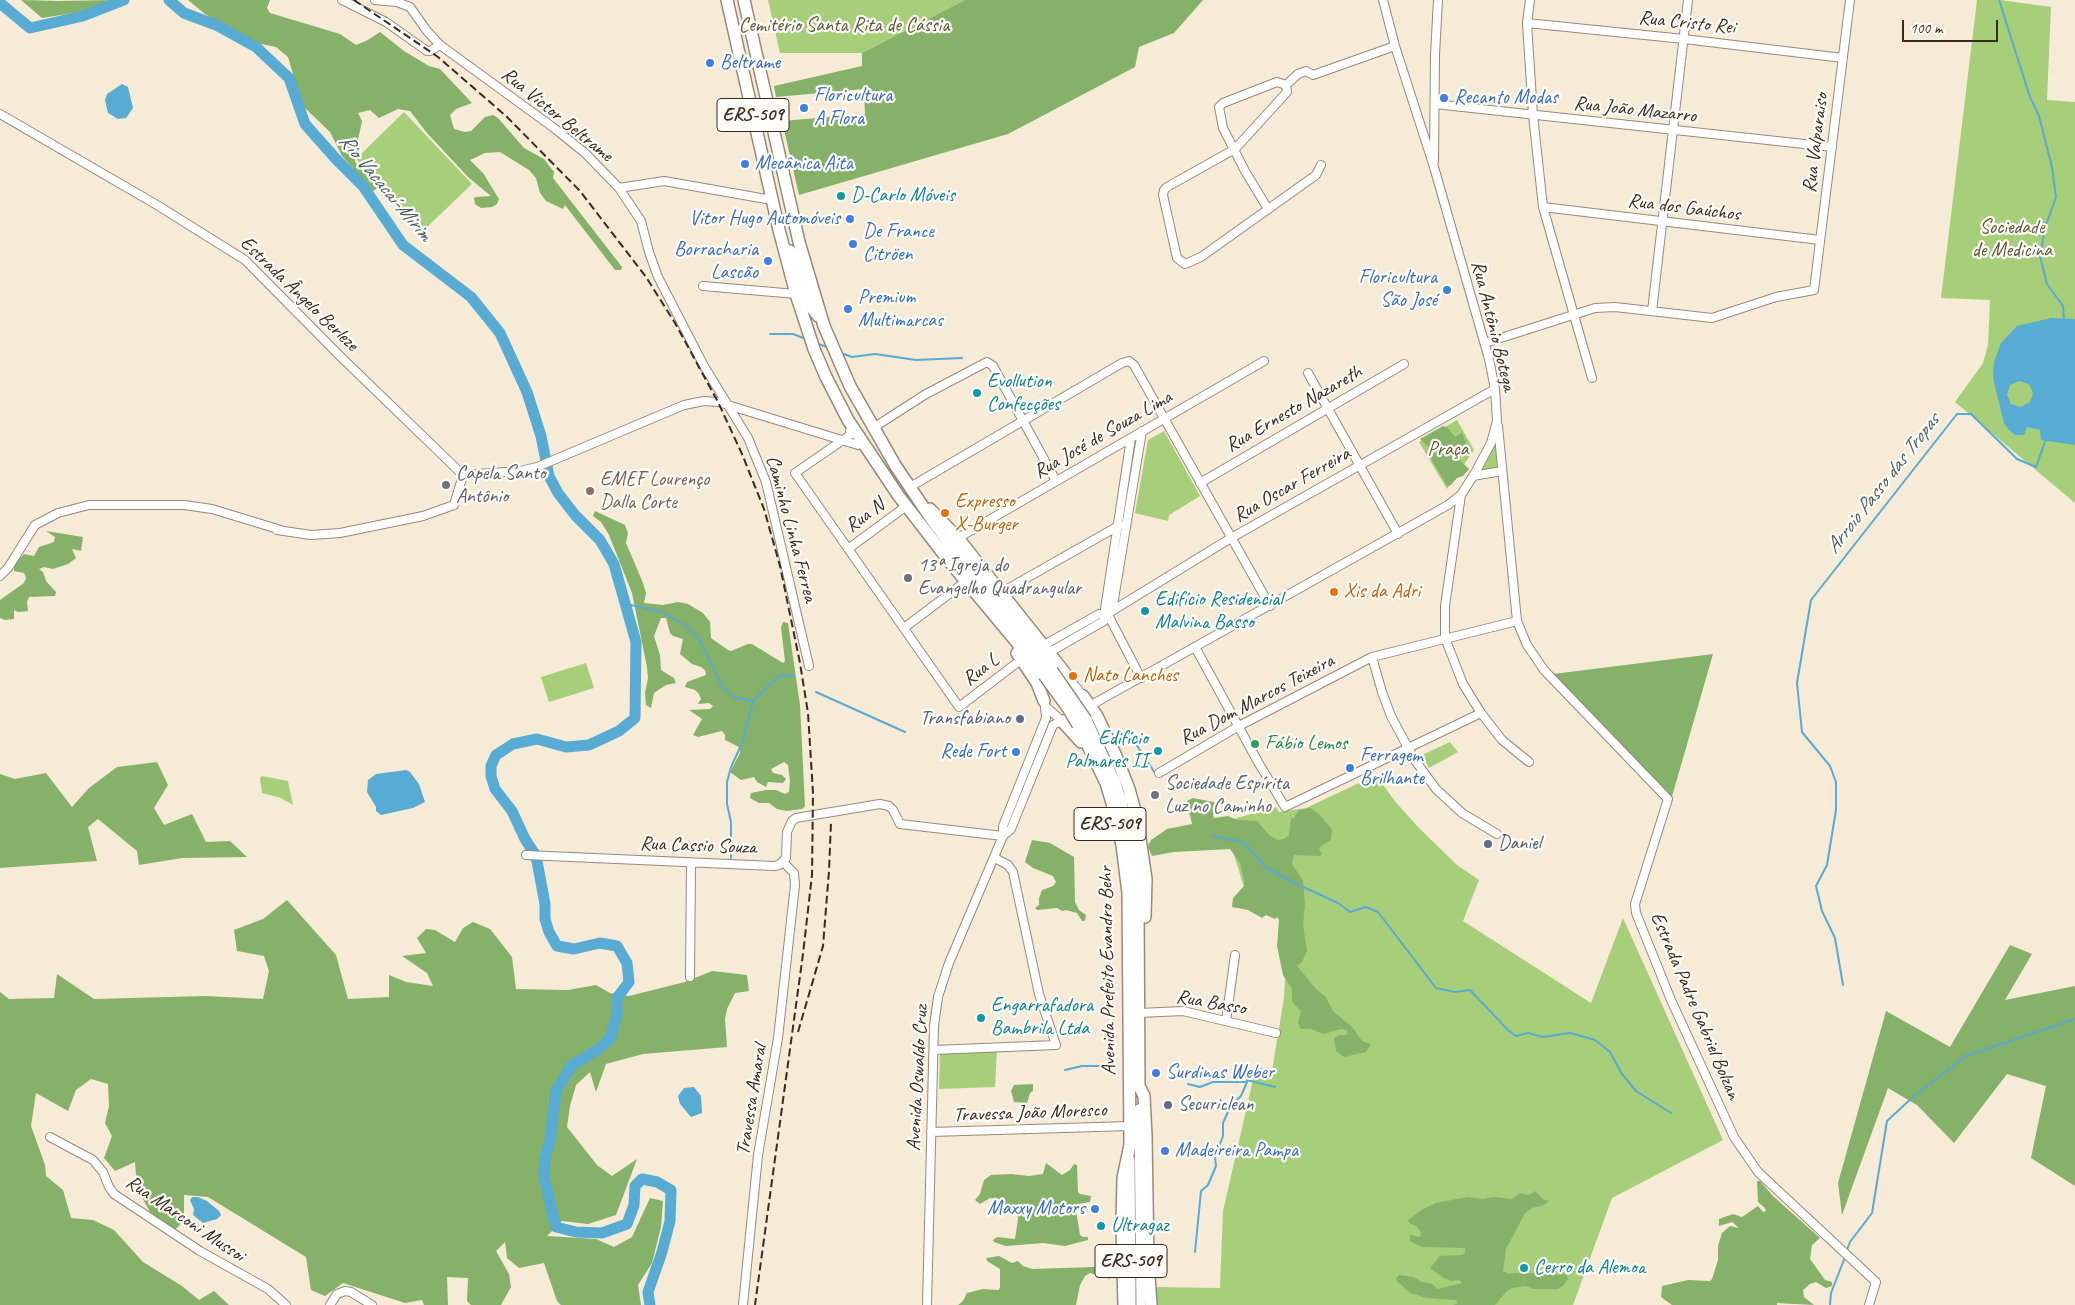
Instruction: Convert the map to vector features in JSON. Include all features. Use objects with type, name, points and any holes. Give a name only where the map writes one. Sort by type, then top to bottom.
[{"type":"highway","name":"Avenida Prefeito Evandro Behr","points":[[727,0],[772,200],[796,294],[815,353],[847,430],[878,466],[922,526],[1048,673]]},
{"type":"highway","name":"Avenida Prefeito Evandro Behr","points":[[744,0],[791,208],[824,326],[850,386],[873,428],[917,498],[957,554],[1048,673],[1080,719],[1114,781],[1126,819],[1135,868],[1130,1145],[1123,1178],[1124,1305]]},
{"type":"highway","points":[[785,251],[790,251],[793,255],[808,303],[824,326]]},
{"type":"highway","name":"ERS-509","points":[[847,430],[901,510],[1022,660],[1037,682],[1045,704]]},
{"type":"highway","name":"ERS-509","points":[[917,498],[936,513],[958,538],[1070,678]]},
{"type":"highway","name":"ERS-509","points":[[1062,721],[1080,740],[1105,804],[1118,859],[1123,924],[1133,939],[1145,917],[1146,879],[1136,818],[1129,789],[1116,756],[1097,716],[1083,696]]},
{"type":"highway","name":"Avenida Prefeito Evandro Behr","points":[[1133,939],[1140,1013],[1139,1086],[1144,1096],[1148,1261],[1151,1305]]},
{"type":"main road","name":"Avenida Prefeito Evandro Behr","points":[[1139,1086],[1141,1305]]},
{"type":"main road","name":"Avenida Prefeito Evandro Behr","points":[[1130,1145],[1131,1305]]},
{"type":"street","points":[[342,0],[386,22],[427,50],[430,51],[440,45]]},
{"type":"street","name":"Rua Victor Beltrame","points":[[375,0],[397,2],[410,7],[427,31],[440,45],[539,117],[582,151],[619,188],[642,221],[649,252],[658,277],[681,324],[729,406]]},
{"type":"street","name":"Rua Antônio Botega","points":[[1062,721],[1080,719],[1090,706],[1448,505],[1461,495],[1491,443],[1497,421],[1495,389],[1485,343],[1434,167],[1395,46],[1383,0]]},
{"type":"street","points":[[1434,167],[1435,55],[1438,0]]},
{"type":"street","points":[[1530,0],[1527,23],[1533,115],[1543,207],[1592,378]]},
{"type":"street","points":[[1485,343],[1595,308],[1615,307],[1652,311],[1688,0]]},
{"type":"street","name":"Rua Valparaiso","points":[[1652,311],[1712,318],[1776,297],[1814,290],[1850,0]]},
{"type":"street","name":"Rua Cristo Rei","points":[[1527,23],[1843,58]]},
{"type":"street","points":[[1286,85],[1298,74],[1306,71],[1313,75],[1395,46]]},
{"type":"street","points":[[1268,209],[1223,128],[1219,107],[1223,103],[1277,82],[1286,85]]},
{"type":"street","points":[[1286,85],[1287,92],[1235,149],[1164,190],[1162,194],[1177,258],[1185,264],[1190,263],[1316,175],[1321,165]]},
{"type":"street","name":"Rua João Mazarro","points":[[1435,104],[1832,148]]},
{"type":"street","name":"Estrada Ângelo Berleze","points":[[0,114],[157,205],[245,260],[342,358],[463,475]]},
{"type":"street","points":[[619,188],[664,181],[772,200]]},
{"type":"street","name":"Rua dos Gaúchos","points":[[1543,207],[1820,240]]},
{"type":"street","points":[[704,286],[796,294]]},
{"type":"street","points":[[910,487],[1122,363],[1129,361],[1134,365],[1270,606]]},
{"type":"street","name":"Rua José de Souza Lima","points":[[958,538],[1264,361]]},
{"type":"street","points":[[873,428],[926,394],[986,362],[993,366],[1056,481]]},
{"type":"street","name":"Rua Ernesto Nazareth","points":[[1200,483],[1404,364]]},
{"type":"street","points":[[1308,373],[1398,534]]},
{"type":"street","name":"Rua Oscar Ferreira","points":[[1047,648],[1104,621],[1107,614],[1232,538],[1495,389]]},
{"type":"street","points":[[0,576],[8,568],[35,525],[58,513],[89,505],[184,505],[212,509],[281,530],[311,535],[340,533],[423,516],[454,505],[463,475],[520,471],[537,467],[684,405],[704,401],[729,406],[826,435],[847,430]]},
{"type":"street","name":"Caminho Linha Ferrea","points":[[729,406],[748,438],[766,482],[809,666]]},
{"type":"street","name":"Estrada Padre Gabriel Bolzan","points":[[1497,421],[1517,622],[1526,645],[1544,670],[1668,799],[1635,904],[1636,913],[1671,1000],[1734,1137],[1758,1172],[1876,1282],[1869,1305]]},
{"type":"street","points":[[847,430],[830,449],[795,473],[904,628],[961,585]]},
{"type":"street","points":[[1107,614],[1113,605],[1142,431]]},
{"type":"street","points":[[826,435],[830,449]]},
{"type":"street","points":[[1131,438],[1105,609],[1142,678]]},
{"type":"street","points":[[1473,476],[1502,471]]},
{"type":"street","points":[[1461,495],[1445,606],[1445,638],[1463,684],[1481,713],[1502,740],[1529,762]]},
{"type":"street","name":"Rua N","points":[[848,549],[901,510]]},
{"type":"street","points":[[1002,592],[1127,521]]},
{"type":"street","name":"Rua Dom Marcos Teixeira","points":[[1159,773],[1239,726],[1372,657],[1517,622]]},
{"type":"street","name":"Rua L","points":[[904,628],[959,707],[1022,660]]},
{"type":"street","points":[[1195,647],[1284,806],[1481,713]]},
{"type":"street","points":[[1372,657],[1391,716],[1414,760],[1444,798],[1466,816],[1497,834]]},
{"type":"street","name":"Avenida Oswaldo Cruz","points":[[927,1305],[931,1132],[938,998],[949,963],[1003,836],[1003,826],[1046,718],[1045,688],[1051,681],[1059,678],[1070,678]]},
{"type":"street","name":"ERS-509","points":[[1070,678],[1083,696]]},
{"type":"street","points":[[1080,719],[1083,696],[1108,697]]},
{"type":"street","name":"ERS-509","points":[[1045,704],[1062,721]]},
{"type":"street","name":"Avenida Oswaldo Cruz","points":[[1003,836],[1011,829],[1053,726],[1062,721]]},
{"type":"street","points":[[1019,785],[1028,788]]},
{"type":"street","name":"Rua Cassio Souza","points":[[526,855],[774,866],[783,862],[786,858],[788,832],[792,821],[796,818],[880,804],[889,806],[893,810],[900,824],[1003,836]]},
{"type":"street","points":[[934,1050],[1056,1045],[1039,994],[1013,872],[1008,865],[994,858]]},
{"type":"street","points":[[690,977],[691,862]]},
{"type":"street","name":"Travessa Amaral","points":[[742,1305],[758,1155],[778,1038],[793,901],[794,873],[783,862]]},
{"type":"street","points":[[1226,1021],[1235,955]]},
{"type":"street","name":"Rua Basso","points":[[1140,1013],[1183,1011],[1276,1033]]},
{"type":"street","name":"Travessa João Moresco","points":[[931,1132],[1130,1126]]},
{"type":"street","name":"Rua Marconi Mussoi","points":[[50,1137],[93,1160],[103,1172],[114,1194],[200,1251],[268,1289],[286,1305]]},
{"type":"street","points":[[330,1305],[337,1294],[345,1291],[372,1305]]},
{"type":"green space","points":[[21,0],[114,0],[86,11],[42,18]]},
{"type":"green space","points":[[188,0],[270,0],[267,8],[270,13],[340,34],[356,45],[380,32],[404,51],[429,66],[440,69],[472,103],[456,109],[450,115],[454,129],[465,132],[471,131],[485,117],[493,115],[498,118],[524,148],[544,159],[554,172],[553,178],[622,267],[621,270],[615,270],[565,205],[563,209],[546,201],[540,193],[536,178],[529,170],[500,152],[485,153],[470,160],[483,173],[499,199],[497,204],[492,207],[481,208],[475,204],[474,198],[476,197],[491,196],[468,177],[427,133],[410,111],[398,109],[379,118],[370,110],[358,113],[362,121],[355,162],[378,188],[373,191],[342,156],[330,132],[305,108],[288,57],[276,47],[256,43],[205,14]]},
{"type":"green space","name":"Cemitério Santa Rita de Cássia","points":[[768,0],[965,0],[862,53],[780,53]]},
{"type":"green space","points":[[965,0],[1203,0],[1174,33],[1139,47],[1135,67],[1008,134],[799,195],[782,121],[865,114],[864,89],[776,97],[774,86],[862,66],[862,53]]},
{"type":"green space","name":"Sociedade de Medicina","points":[[1977,0],[2000,0],[2051,7],[2047,100],[2075,102],[2075,503],[1955,402],[1983,363],[1988,345],[1990,300],[1941,298]]},
{"type":"green space","points":[[404,112],[472,184],[424,230],[356,159]]},
{"type":"green space","name":"Praça","points":[[1457,420],[1474,450],[1447,489],[1419,442]]},
{"type":"green space","name":"Praça","points":[[1443,426],[1447,427],[1455,437],[1462,433],[1466,443],[1456,452],[1458,458],[1469,469],[1463,476],[1447,486],[1429,455],[1428,452],[1431,449],[1420,439]]},
{"type":"green space","points":[[1164,431],[1200,496],[1169,515],[1168,521],[1135,513],[1148,440]]},
{"type":"green space","points":[[1495,442],[1498,468],[1481,471],[1486,461]]},
{"type":"green space","points":[[595,511],[625,525],[628,533],[626,543],[646,593],[644,603],[663,605],[678,602],[688,604],[703,613],[710,622],[711,638],[728,650],[731,651],[752,644],[783,663],[785,661],[781,627],[783,622],[788,623],[800,705],[805,806],[802,809],[787,811],[777,809],[769,803],[759,803],[750,798],[751,793],[766,790],[776,790],[785,794],[789,792],[788,765],[784,762],[771,769],[773,773],[782,775],[786,779],[783,783],[768,782],[766,787],[757,782],[754,777],[741,780],[730,772],[740,753],[739,747],[725,740],[725,735],[722,731],[698,737],[693,735],[702,719],[689,710],[710,709],[713,706],[709,703],[698,704],[701,699],[699,694],[695,690],[685,687],[687,682],[706,675],[705,670],[692,664],[680,654],[683,639],[670,633],[666,618],[661,618],[654,636],[660,655],[661,670],[674,678],[676,683],[666,685],[654,693],[651,708],[646,705],[647,667],[632,593],[609,535],[601,522],[593,516]]},
{"type":"green space","points":[[46,531],[83,537],[81,551],[72,549],[76,558],[68,564],[53,569],[44,567],[39,569],[43,572],[46,581],[56,592],[55,596],[29,597],[27,602],[28,611],[18,612],[14,610],[14,619],[5,620],[0,618],[0,600],[24,583],[26,578],[24,573],[14,571],[14,565],[24,554],[34,556],[39,547],[54,542],[55,537]]},
{"type":"green space","points":[[1713,654],[1671,800],[1553,674]]},
{"type":"green space","points":[[586,663],[594,688],[549,702],[541,677]]},
{"type":"green space","points":[[1450,742],[1458,752],[1429,768],[1422,755]]},
{"type":"green space","points":[[157,762],[168,785],[154,808],[164,825],[192,814],[206,842],[230,841],[247,857],[182,858],[139,865],[137,851],[98,819],[88,827],[97,861],[0,868],[0,774],[15,779],[46,773],[72,807],[89,788],[117,767]]},
{"type":"green space","points":[[1376,775],[1394,800],[1417,826],[1457,865],[1479,880],[1463,921],[1591,1003],[1623,918],[1723,1140],[1612,1198],[1573,1305],[1156,1305],[1154,1287],[1220,1288],[1223,1211],[1256,1067],[1272,1071],[1284,998],[1287,942],[1285,902],[1249,904],[1232,848],[1151,853],[1148,843],[1276,807],[1279,812],[1306,808]]},
{"type":"green space","points":[[262,776],[288,781],[293,805],[281,798],[262,793],[260,778]]},
{"type":"green space","points":[[1193,798],[1218,803],[1219,809],[1213,815],[1214,818],[1228,816],[1237,820],[1257,821],[1270,836],[1278,840],[1284,839],[1289,835],[1291,818],[1294,818],[1299,810],[1310,808],[1320,815],[1330,827],[1332,830],[1331,840],[1321,846],[1319,849],[1322,854],[1320,856],[1294,855],[1292,861],[1303,881],[1305,906],[1303,925],[1307,951],[1302,962],[1297,966],[1316,989],[1326,997],[1333,1011],[1353,1028],[1362,1041],[1371,1044],[1366,1052],[1344,1057],[1336,1051],[1334,1038],[1346,1035],[1348,1033],[1347,1030],[1341,1029],[1323,1034],[1311,1029],[1301,1029],[1298,1022],[1301,1011],[1292,1002],[1292,989],[1283,975],[1277,946],[1279,920],[1277,917],[1275,919],[1266,915],[1262,918],[1248,910],[1232,907],[1233,898],[1244,886],[1244,880],[1240,863],[1230,849],[1174,852],[1152,856],[1148,847],[1151,840],[1167,829],[1192,824],[1190,815],[1185,807],[1187,801]]},
{"type":"green space","points":[[1032,840],[1050,843],[1074,857],[1075,902],[1079,910],[1086,915],[1085,921],[1082,921],[1077,913],[1066,910],[1062,911],[1057,908],[1037,910],[1035,908],[1039,905],[1042,890],[1053,886],[1056,882],[1053,876],[1033,868],[1025,862]]},
{"type":"green space","points":[[287,900],[336,955],[348,999],[389,997],[389,975],[406,982],[433,986],[427,973],[402,956],[426,953],[417,938],[426,929],[435,930],[455,942],[463,928],[473,922],[490,929],[512,957],[516,989],[568,990],[596,985],[610,993],[629,996],[685,982],[712,971],[747,975],[749,991],[735,993],[727,1009],[725,1019],[727,1047],[643,1054],[606,1064],[596,1092],[590,1072],[576,1085],[567,1127],[597,1165],[612,1176],[637,1159],[616,1215],[588,1224],[562,1221],[547,1236],[596,1239],[614,1247],[632,1237],[650,1198],[663,1201],[661,1227],[652,1263],[638,1285],[641,1305],[561,1305],[557,1301],[544,1263],[519,1268],[507,1258],[505,1242],[496,1251],[509,1274],[511,1287],[501,1305],[471,1305],[467,1301],[468,1278],[447,1277],[448,1305],[424,1305],[422,1300],[405,1303],[343,1283],[325,1296],[311,1290],[306,1257],[208,1197],[184,1195],[184,1220],[174,1231],[150,1212],[137,1188],[135,1162],[115,1171],[104,1158],[112,1136],[105,1123],[109,1106],[108,1084],[91,1079],[76,1090],[68,1111],[36,1093],[31,1126],[45,1165],[46,1176],[63,1190],[71,1218],[93,1220],[114,1230],[143,1262],[182,1286],[199,1300],[214,1291],[229,1305],[0,1305],[0,992],[9,999],[54,998],[57,974],[94,999],[206,996],[263,999],[269,971],[264,956],[237,951],[234,930],[263,919]]},
{"type":"green space","points":[[2010,945],[2032,954],[2005,1000],[2075,986],[2075,1186],[2031,1158],[2046,1086],[2007,1074],[1954,1143],[1917,1105],[1888,1088],[1842,1215],[1838,1183],[1886,1011],[1950,1047]]},
{"type":"green space","points":[[997,1049],[995,1087],[939,1089],[940,1052]]},
{"type":"green space","points":[[1033,1084],[1033,1091],[1030,1093],[1027,1103],[1014,1102],[1011,1091],[1014,1085]]},
{"type":"green space","points":[[1046,1163],[1062,1175],[1070,1170],[1074,1164],[1077,1165],[1078,1192],[1091,1196],[1090,1202],[1078,1204],[1076,1210],[1080,1235],[1088,1237],[1088,1240],[1065,1246],[1043,1243],[1006,1246],[994,1242],[993,1240],[997,1237],[1015,1239],[1018,1219],[1017,1210],[1007,1210],[999,1199],[990,1198],[980,1204],[975,1200],[980,1194],[984,1180],[991,1175],[1011,1174],[1029,1176],[1043,1174]]},
{"type":"green space","points":[[1757,1181],[1760,1181],[1774,1197],[1820,1238],[1812,1245],[1810,1259],[1825,1280],[1832,1282],[1832,1286],[1826,1288],[1816,1282],[1803,1290],[1804,1297],[1814,1305],[1777,1303],[1777,1305],[1672,1305],[1661,1297],[1662,1286],[1688,1280],[1710,1281],[1712,1279],[1718,1260],[1718,1246],[1722,1233],[1730,1226],[1739,1228],[1732,1222],[1719,1226],[1719,1219],[1733,1214],[1742,1217],[1758,1206],[1763,1212],[1766,1211],[1758,1202]]},
{"type":"green space","points":[[1535,1191],[1543,1199],[1549,1201],[1525,1213],[1506,1249],[1503,1271],[1509,1274],[1526,1274],[1540,1271],[1553,1275],[1564,1274],[1568,1279],[1558,1289],[1533,1289],[1526,1286],[1512,1288],[1495,1305],[1453,1305],[1458,1303],[1456,1300],[1427,1298],[1410,1293],[1397,1281],[1396,1278],[1399,1275],[1413,1277],[1422,1282],[1432,1284],[1438,1289],[1462,1283],[1459,1280],[1451,1281],[1444,1278],[1430,1268],[1440,1256],[1462,1255],[1465,1253],[1465,1248],[1422,1247],[1410,1241],[1410,1235],[1420,1237],[1421,1232],[1416,1226],[1409,1223],[1408,1220],[1423,1209],[1436,1203],[1468,1197],[1512,1199],[1520,1193],[1530,1195]]},
{"type":"green space","points":[[999,1256],[1012,1263],[1018,1261],[1023,1266],[1032,1269],[1094,1267],[1097,1269],[1097,1274],[1109,1275],[1110,1279],[1090,1273],[1085,1276],[1080,1285],[1076,1305],[958,1305],[963,1301],[967,1293],[983,1289],[998,1290],[1000,1288],[1000,1269],[987,1261],[986,1258]]},
{"type":"water","points":[[122,84],[128,87],[133,108],[126,118],[118,119],[108,113],[105,100],[107,94]]},
{"type":"water","points":[[2051,318],[2075,319],[2075,445],[2041,440],[2040,430],[2027,427],[2024,435],[2015,435],[2004,423],[1993,378],[1994,362],[2001,343],[2017,326]],"holes":[[[2019,381],[2029,384],[2033,393],[2030,402],[2021,407],[2011,404],[2007,395],[2010,385]]]},
{"type":"water","points":[[406,770],[410,772],[419,784],[425,802],[413,808],[381,815],[376,811],[376,807],[367,792],[368,780],[376,774]]},
{"type":"water","points":[[694,1087],[701,1096],[702,1113],[691,1117],[680,1104],[678,1096],[684,1088]]},
{"type":"water","points":[[192,1197],[198,1197],[207,1201],[221,1215],[217,1219],[203,1223],[193,1215],[194,1209],[190,1200]]},
{"type":"waterway","name":"Rio Vacacaí-Mirim","points":[[0,3],[30,28],[83,16],[124,0]]},
{"type":"waterway","name":"Rio Vacacaí-Mirim","points":[[169,0],[184,13],[216,25],[256,47],[289,78],[305,124],[363,186],[403,245],[471,297],[500,333],[527,392],[541,436],[549,476],[558,493],[575,515],[600,540],[614,564],[636,642],[635,718],[619,731],[589,745],[566,747],[537,739],[513,744],[496,755],[491,766],[491,776],[495,789],[512,811],[525,839],[536,856],[545,904],[545,919],[549,932],[557,946],[574,949],[600,943],[617,946],[627,963],[629,982],[617,998],[617,1015],[610,1039],[597,1050],[572,1065],[556,1091],[550,1141],[545,1158],[544,1177],[556,1227],[576,1232],[602,1233],[627,1224],[634,1205],[635,1186],[642,1179],[657,1182],[671,1190],[670,1221],[662,1252],[648,1292],[650,1305]]},
{"type":"waterway","name":"Arroio Passo das Tropas","points":[[1999,0],[2030,97],[2039,116],[2052,167],[2056,197],[2045,228],[2040,256],[2047,284],[2063,306],[2064,320]]},
{"type":"waterway","points":[[770,334],[793,334],[806,339]]},
{"type":"waterway","points":[[818,344],[827,347]]},
{"type":"waterway","points":[[841,353],[852,357],[875,354],[916,360],[962,358]]},
{"type":"waterway","name":"Arroio Passo das Tropas","points":[[1843,985],[1835,938],[1822,911],[1816,886],[1827,865],[1836,810],[1836,782],[1830,766],[1802,732],[1797,683],[1811,600],[1957,414],[1971,414],[2017,459],[2036,467],[2046,439]]},
{"type":"waterway","points":[[626,604],[662,612],[686,626],[698,637],[723,688],[734,697],[753,701],[780,675],[794,676]]},
{"type":"waterway","points":[[816,692],[905,732]]},
{"type":"waterway","points":[[731,858],[731,822],[727,804],[727,782],[731,767],[743,741],[753,701]]},
{"type":"waterway","points":[[1134,741],[1155,773]]},
{"type":"waterway","points":[[1212,836],[1243,842],[1267,868],[1338,903],[1350,912],[1366,907],[1378,912],[1436,988],[1455,992],[1470,990],[1516,1036],[1528,1033],[1543,1037],[1570,1033],[1595,1040],[1610,1052],[1622,1074],[1636,1091],[1671,1113]]},
{"type":"waterway","points":[[1847,1250],[1850,1242],[1872,1213],[1887,1121],[1914,1096],[1966,1056],[2075,1019]]},
{"type":"waterway","points":[[1065,1070],[1082,1066],[1116,1066]]},
{"type":"waterway","points":[[1188,1084],[1200,1087],[1213,1082],[1247,1082],[1247,1080],[1275,1087]]},
{"type":"waterway","points":[[1195,1252],[1201,1191],[1208,1185],[1216,1166],[1215,1157],[1223,1136],[1223,1123],[1231,1105],[1241,1096],[1247,1082]]},
{"type":"waterway","points":[[1830,1305],[1831,1293],[1845,1257]]},
{"type":"railway","points":[[354,0],[438,57],[506,116],[580,191],[646,277],[675,323],[718,402],[742,454],[764,509],[780,566],[800,663],[808,713],[813,793],[812,875],[755,1305]]},
{"type":"railway","points":[[798,1032],[823,946],[831,822]]},
{"type":"place","name":"Beltrame","points":[[710,63]]},
{"type":"place","name":"Recanto Modas","points":[[1444,98]]},
{"type":"place","name":"Floricultura A Flora","points":[[804,108]]},
{"type":"place","name":"Mecânica Aita","points":[[745,164]]},
{"type":"place","name":"D-Carlo Móveis","points":[[841,196]]},
{"type":"place","name":"Vitor Hugo Automóveis","points":[[850,219]]},
{"type":"place","name":"De France Citröen","points":[[853,244]]},
{"type":"place","name":"Borracharia Lascão","points":[[768,261]]},
{"type":"place","name":"Floricultura São José","points":[[1447,290]]},
{"type":"place","name":"Premium Multimarcas","points":[[848,309]]},
{"type":"place","name":"Evollution Confecções","points":[[977,393]]},
{"type":"place","name":"Capela Santo Antônio","points":[[446,485]]},
{"type":"place","name":"EMEF Lourenço Dalla Corte","points":[[590,491]]},
{"type":"place","name":"Expresso X-Burger","points":[[945,513]]},
{"type":"place","name":"13ª Igreja do Evangelho Quadrangular","points":[[908,578]]},
{"type":"place","name":"Xis da Adri","points":[[1334,592]]},
{"type":"place","name":"Edifício Residencial Malvina Basso","points":[[1145,611]]},
{"type":"place","name":"Nato Lanches","points":[[1073,676]]},
{"type":"place","name":"Transfabiano","points":[[1020,719]]},
{"type":"place","name":"Fábio Lemos","points":[[1255,744]]},
{"type":"place","name":"Edifício Palmares II","points":[[1158,751]]},
{"type":"place","name":"Rede Fort","points":[[1016,752]]},
{"type":"place","name":"Ferragem Brilhante","points":[[1350,768]]},
{"type":"place","name":"Sociedade Espírita Luz no Caminho","points":[[1155,795]]},
{"type":"place","name":"Daniel","points":[[1488,844]]},
{"type":"place","name":"Engarrafadora Bambrila Ltda","points":[[981,1018]]},
{"type":"place","name":"Surdinas Weber","points":[[1156,1073]]},
{"type":"place","name":"Securiclean","points":[[1168,1105]]},
{"type":"place","name":"Madeireira Pampa","points":[[1165,1151]]},
{"type":"place","name":"Maxxy Motors","points":[[1095,1209]]},
{"type":"place","name":"Ultragaz","points":[[1101,1226]]},
{"type":"place","name":"Cerro da Alemoa","points":[[1524,1268]]}]
